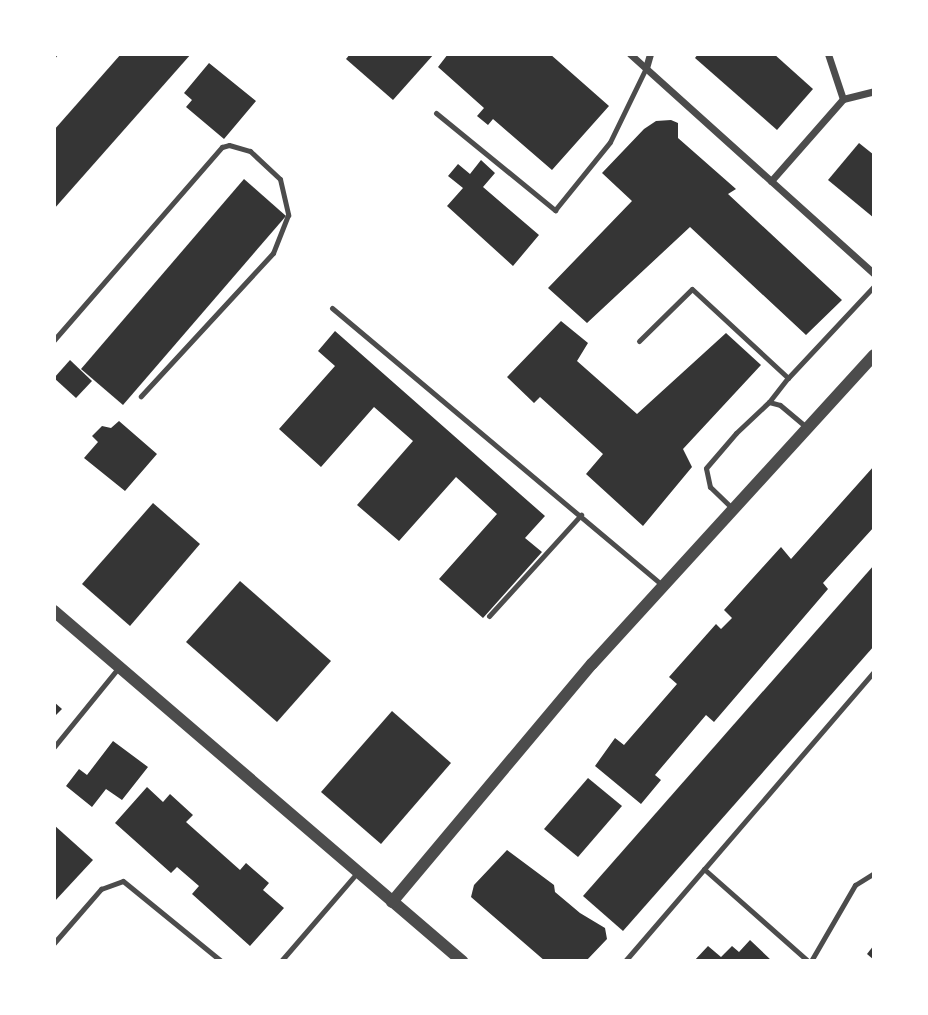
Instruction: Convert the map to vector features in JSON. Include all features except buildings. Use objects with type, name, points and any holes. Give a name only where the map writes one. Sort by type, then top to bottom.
[{"type":"street","points":[[630,54],[874,274]]},
{"type":"street","points":[[646,68],[650,54]]},
{"type":"street","points":[[828,54],[843,99]]},
{"type":"street","points":[[771,181],[843,99],[874,91]]},
{"type":"street","points":[[392,902],[663,586],[874,355]]},
{"type":"street","points":[[54,611],[462,961]]},
{"type":"lane","points":[[436,113],[555,210],[610,142],[646,68]]},
{"type":"lane","points":[[54,340],[222,147],[229,145],[250,151],[280,179],[288,215],[273,253],[141,397]]},
{"type":"lane","points":[[733,509],[710,487],[706,468],[874,286]]},
{"type":"lane","points":[[639,341],[692,289],[789,378]]},
{"type":"lane","points":[[332,307],[663,586]]},
{"type":"lane","points":[[769,402],[780,405],[807,428]]},
{"type":"lane","points":[[489,616],[581,515]]},
{"type":"lane","points":[[54,747],[119,667]]},
{"type":"lane","points":[[625,961],[874,671]]},
{"type":"lane","points":[[704,869],[809,961],[855,885],[874,873]]},
{"type":"lane","points":[[281,961],[358,872]]},
{"type":"lane","points":[[54,943],[102,889],[123,881],[221,961]]}]
